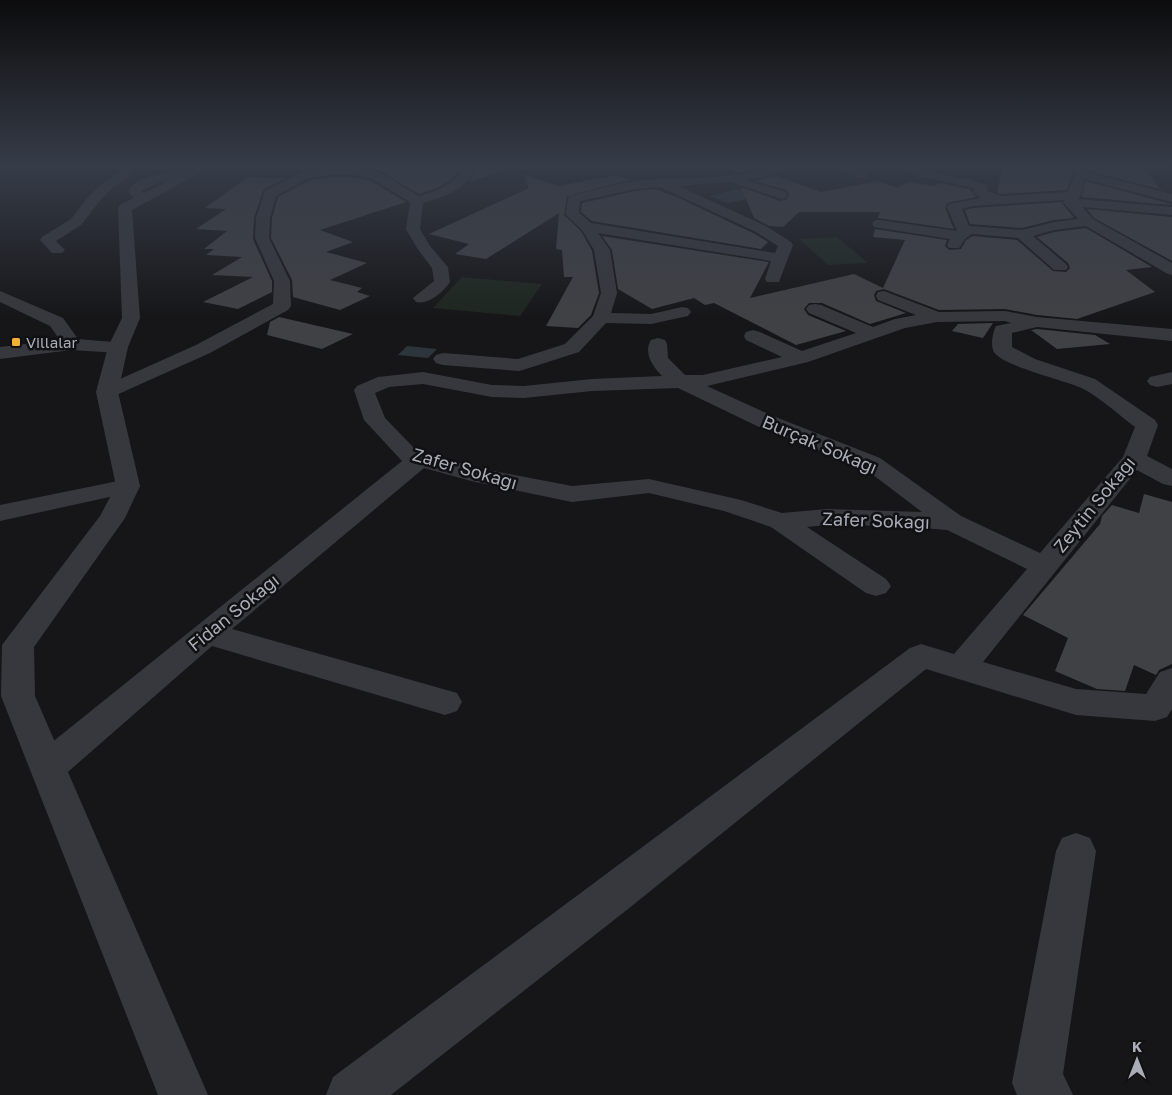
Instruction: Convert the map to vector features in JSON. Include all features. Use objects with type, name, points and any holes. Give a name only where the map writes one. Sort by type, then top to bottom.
[{"type":"street","points":[[57,250],[48,240],[76,222],[82,215]]},
{"type":"street","points":[[125,215],[131,318],[118,347],[107,392],[128,486],[112,518],[18,645],[18,696],[183,1095]]},
{"type":"street","points":[[107,392],[203,349],[282,306],[282,281],[262,238],[264,215]]},
{"type":"street","points":[[415,215],[413,229],[424,248],[440,267],[442,282],[422,298]]},
{"type":"street","points":[[443,359],[519,365],[572,348],[601,318],[609,293],[602,250],[587,227],[573,215]]},
{"type":"street","points":[[731,215],[761,229],[786,245],[773,279]]},
{"type":"street","points":[[903,215],[962,235]]},
{"type":"street","points":[[956,215],[962,235]]},
{"type":"street","points":[[1083,215],[1088,222],[1172,270]]},
{"type":"street","points":[[1039,218],[1054,226]]},
{"type":"street","points":[[879,224],[962,235],[1022,234],[1054,226],[1088,222]]},
{"type":"street","points":[[587,227],[780,258]]},
{"type":"street","points":[[1022,234],[1060,267]]},
{"type":"street","points":[[0,296],[57,322],[72,344]]},
{"type":"street","name":"Zafer Sokağı","points":[[884,296],[936,317]]},
{"type":"street","points":[[815,309],[873,333]]},
{"type":"street","points":[[601,318],[651,318],[682,312]]},
{"type":"street","name":"Zafer Sokağı","points":[[1036,322],[1005,316],[936,317],[901,323],[801,358],[702,381],[592,385],[524,392],[492,391],[423,378],[385,381],[364,390],[375,420],[409,456],[475,475],[572,494],[649,486],[732,504],[780,521],[827,517],[899,518],[952,522],[1045,566]]},
{"type":"street","name":"Zeytin Sokağı","points":[[961,667],[1134,458],[1147,425],[1088,383],[1028,363],[1002,350],[1003,330],[1036,322],[1172,335]]},
{"type":"street","points":[[754,336],[801,358]]},
{"type":"street","points":[[0,353],[72,344],[118,347]]},
{"type":"street","points":[[658,344],[658,358],[666,369],[679,381]]},
{"type":"street","name":"Burçak Sokağı","points":[[679,381],[765,421],[872,463],[952,522]]},
{"type":"street","points":[[1134,458],[1172,479]]},
{"type":"street","name":"Fidan Sokağı","points":[[48,767],[207,633],[420,459]]},
{"type":"street","points":[[0,513],[128,486]]},
{"type":"street","points":[[780,521],[876,586]]},
{"type":"street","points":[[207,633],[445,702]]},
{"type":"street","points":[[351,1095],[921,656],[1076,702],[1155,708],[1172,682]]},
{"type":"street","points":[[1048,1095],[1037,1083],[1076,851]]},
{"type":"shaded area","points":[[837,237],[868,263],[828,265],[799,239]]},
{"type":"shaded area","points":[[462,277],[542,284],[520,316],[433,308]]},
{"type":"shaded area","points":[[407,346],[437,349],[428,358],[398,355]]},
{"type":"building","points":[[217,215],[255,215],[253,239],[272,281],[272,292],[238,309],[203,302],[253,277],[212,275],[242,257],[206,255],[214,249],[204,249],[227,231],[196,229]]},
{"type":"building","points":[[273,215],[366,215],[320,230],[353,242],[326,252],[367,263],[330,280],[362,288],[357,292],[370,296],[340,310],[293,297],[292,280],[271,238]]},
{"type":"building","points":[[470,215],[556,215],[486,259],[455,254],[469,244],[429,234]]},
{"type":"building","points":[[559,215],[564,215],[581,231],[592,251],[599,293],[591,315],[578,328],[546,326],[573,277],[564,277],[562,250],[556,249]]},
{"type":"building","points":[[585,215],[715,215],[768,242],[761,249],[592,221]]},
{"type":"building","points":[[753,215],[796,215],[783,227],[769,226],[754,218]]},
{"type":"building","points":[[879,215],[948,215],[954,229],[878,218]]},
{"type":"building","points":[[967,215],[1072,215],[1074,218],[1054,220],[1022,228],[970,224]]},
{"type":"building","points":[[1092,215],[1172,217],[1172,261]]},
{"type":"building","points":[[1086,228],[1152,267],[1126,270],[1155,292],[1077,319],[1037,315],[1005,309],[939,310],[884,289],[876,291],[874,295],[876,301],[906,313],[870,324],[822,303],[809,303],[804,309],[808,315],[846,331],[796,345],[714,303],[705,305],[694,298],[652,309],[618,289],[612,250],[602,236],[769,262],[750,298],[854,274],[883,288],[905,240],[873,237],[875,229],[947,240],[945,246],[949,250],[961,249],[966,240],[973,236],[1017,240],[1053,271],[1066,272],[1070,268],[1068,263],[1037,237],[1054,232]]},
{"type":"building","points":[[279,317],[353,334],[322,349],[267,335],[270,322]]},
{"type":"building","points":[[993,323],[983,338],[952,331],[958,324]]},
{"type":"building","points":[[1031,330],[1095,335],[1110,344],[1057,349]]},
{"type":"building","points":[[1144,494],[1172,502],[1172,664],[1159,670],[1156,675],[1134,665],[1125,691],[1097,689],[1055,671],[1068,638],[1023,615],[1100,524],[1102,516],[1112,505],[1139,513]]},
{"type":"place","name":"Villalar","points":[[16,342]]}]
